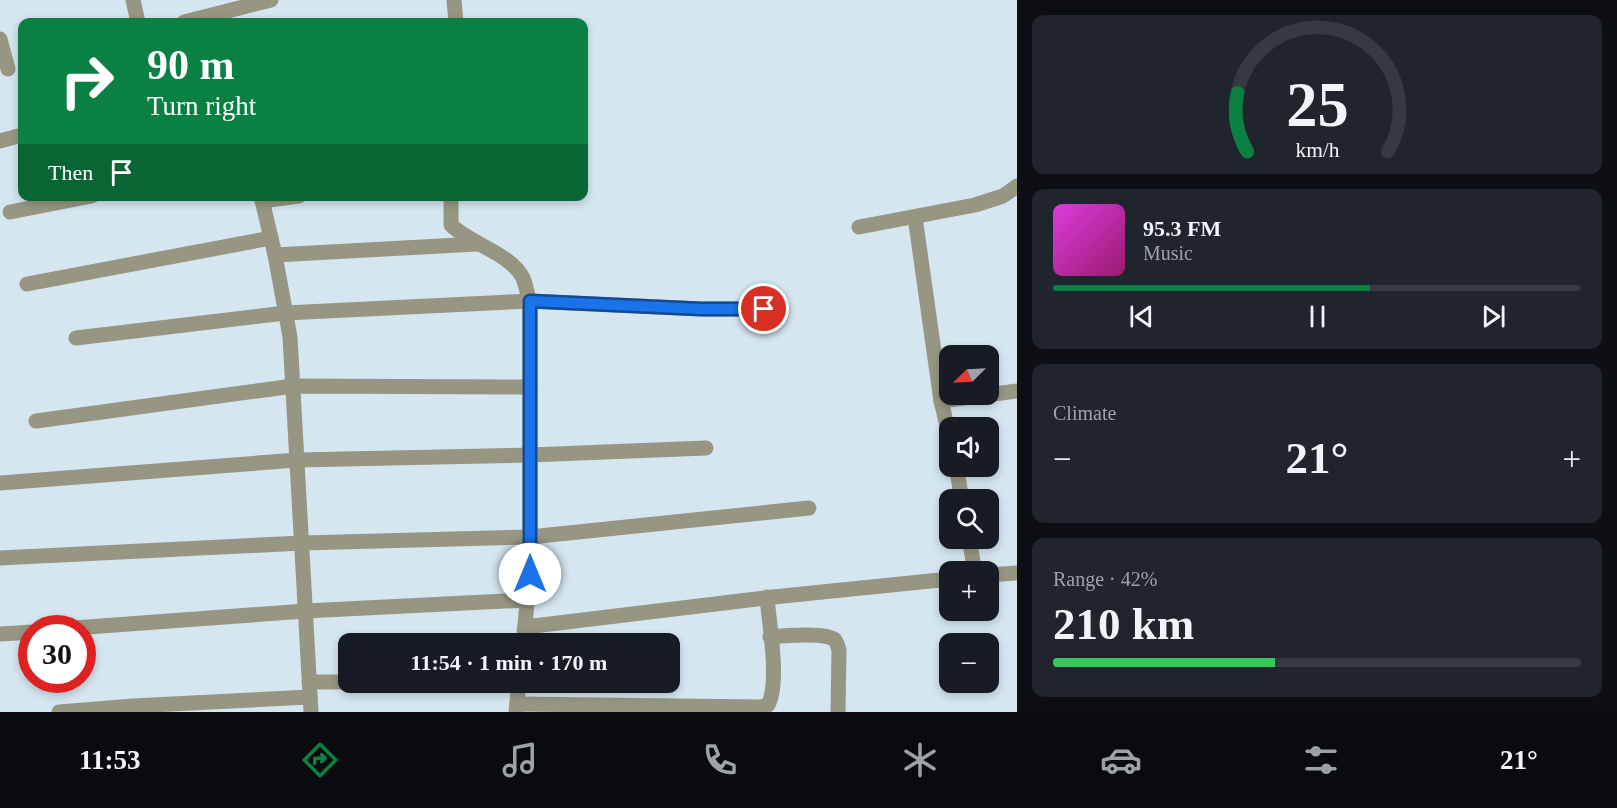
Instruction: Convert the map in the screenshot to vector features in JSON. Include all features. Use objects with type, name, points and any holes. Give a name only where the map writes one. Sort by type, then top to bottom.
[{"type":"street","points":[[133,0],[137,18]]},
{"type":"street","points":[[197,18],[271,0]]},
{"type":"street","points":[[454,0],[456,18]]},
{"type":"street","points":[[0,39],[10,68]]},
{"type":"street","points":[[0,141],[18,136]]},
{"type":"street","points":[[859,227],[975,205],[1003,196],[1017,186]]},
{"type":"street","points":[[10,212],[66,201]]},
{"type":"street","points":[[262,201],[275,255],[290,337],[310,697]]},
{"type":"street","points":[[451,201],[451,225],[477,244],[512,263],[523,279],[530,301],[530,537],[524,633]]},
{"type":"street","points":[[915,216],[939,387]]},
{"type":"street","points":[[27,284],[271,238]]},
{"type":"street","points":[[275,255],[477,244]]},
{"type":"street","points":[[76,338],[285,313],[530,301],[701,309],[764,309]]},
{"type":"street","points":[[36,421],[293,386],[530,387]]},
{"type":"street","points":[[999,393],[1017,391]]},
{"type":"street","points":[[0,483],[297,460],[530,455],[706,448]]},
{"type":"street","points":[[0,558],[302,543],[530,537],[809,508]]},
{"type":"street","points":[[999,574],[1017,573]]},
{"type":"street","points":[[525,627],[767,597],[939,580]]},
{"type":"street","points":[[518,693],[517,708],[761,707],[768,705],[772,697],[773,674],[767,597]]},
{"type":"street","points":[[96,626],[305,611],[527,600]]},
{"type":"street","points":[[0,634],[18,633]]},
{"type":"street","points":[[770,637],[820,636],[835,640],[839,650],[838,712]]},
{"type":"street","points":[[59,712],[310,697],[338,686]]},
{"type":"route","points":[[530,574],[530,301],[645,308],[764,309]]}]
